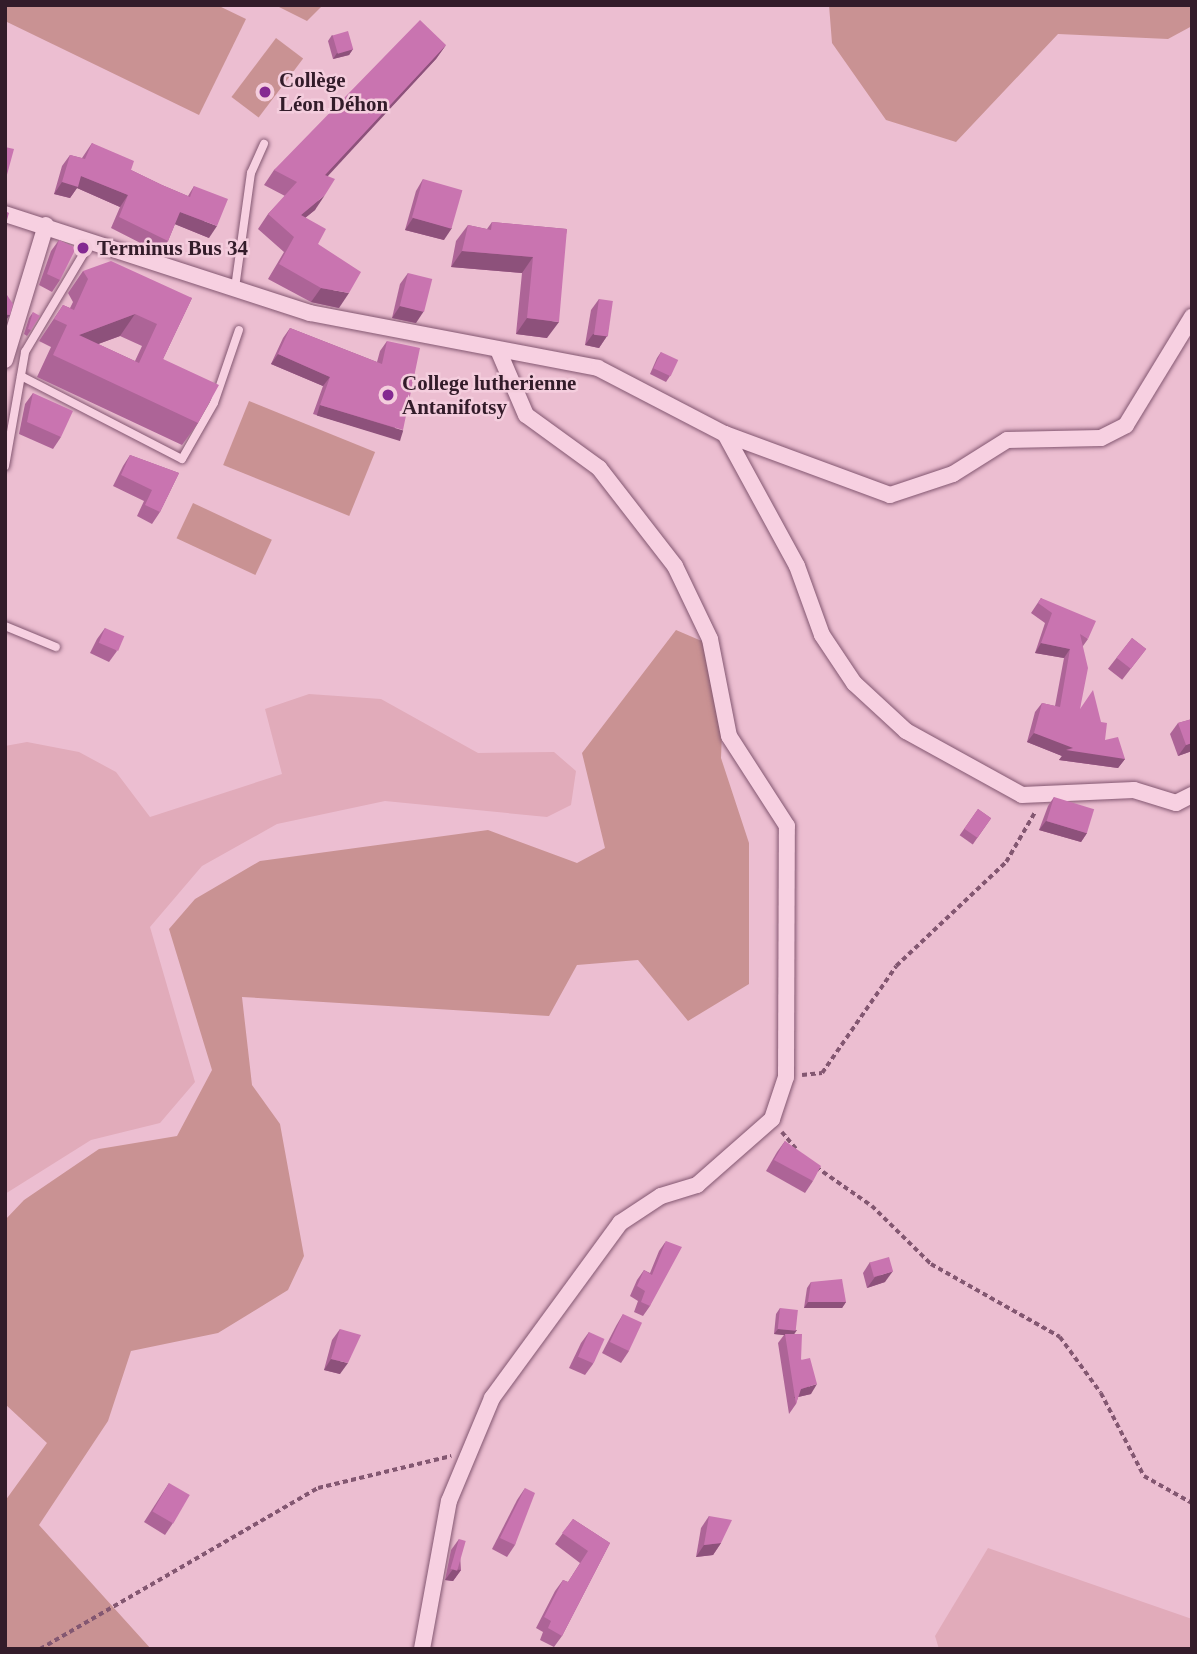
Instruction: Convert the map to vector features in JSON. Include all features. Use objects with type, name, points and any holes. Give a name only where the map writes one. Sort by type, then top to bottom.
[{"type":"street","points":[[5,214],[235,288],[379,330],[598,369],[725,434],[890,495],[953,474],[1007,440],[1101,439],[1126,425],[1159,377],[1178,330],[1192,317]]},
{"type":"street","points":[[5,360],[46,225]]},
{"type":"street","points":[[422,1649],[449,1501],[492,1398],[620,1223],[661,1196],[697,1185],[772,1119],[786,1077],[787,826],[729,736],[710,639],[675,566],[599,468],[526,415],[499,352]]},
{"type":"street","points":[[725,434],[797,566],[822,635],[854,683],[906,731],[1022,795],[1134,790],[1176,803],[1192,796]]},
{"type":"lane","points":[[235,288],[251,173],[264,144]]},
{"type":"lane","points":[[5,466],[25,352],[90,243]]},
{"type":"lane","points":[[21,376],[182,459],[214,403],[239,330]]},
{"type":"lane","points":[[5,626],[56,647]]},
{"type":"path","points":[[786,1077],[822,1073],[896,966],[1006,862],[1044,795]]},
{"type":"path","points":[[772,1119],[803,1155]]},
{"type":"path","points":[[811,1162],[872,1206],[931,1264],[1060,1337],[1101,1394],[1144,1476],[1192,1503]]},
{"type":"path","points":[[40,1649],[318,1488],[470,1451]]},
{"type":"shaded area","points":[[5,5],[217,5],[246,19],[199,115],[5,21]]},
{"type":"shaded area","points":[[275,5],[323,5],[307,21]]},
{"type":"shaded area","points":[[829,5],[1192,5],[1192,26],[1168,39],[1058,34],[956,142],[886,120],[832,43]]},
{"type":"shaded area","points":[[276,38],[303,58],[259,118],[231,97]]},
{"type":"shaded area","points":[[249,401],[375,452],[349,516],[223,465]]},
{"type":"shaded area","points":[[193,503],[272,540],[255,575],[177,538]]},
{"type":"shaded area","points":[[676,630],[711,645],[723,706],[721,758],[749,843],[749,984],[688,1021],[638,960],[577,965],[549,1016],[242,997],[252,1085],[280,1124],[304,1256],[288,1290],[218,1333],[131,1351],[108,1421],[39,1525],[151,1649],[5,1649],[5,1501],[47,1443],[5,1404],[5,1220],[24,1200],[99,1149],[177,1136],[212,1070],[169,929],[195,899],[260,861],[488,830],[577,863],[605,848],[582,753]]},
{"type":"shaded area","points":[[309,694],[381,699],[478,753],[554,752],[576,771],[571,805],[547,817],[385,801],[277,824],[202,866],[150,927],[195,1082],[160,1123],[91,1140],[5,1194],[5,746],[27,742],[79,752],[116,772],[150,817],[282,774],[265,709]]},
{"type":"shaded area","points":[[988,1548],[1192,1619],[1192,1649],[939,1649],[935,1636]]},
{"type":"building","points":[[420,20],[446,45],[325,175],[335,179],[325,195],[301,215],[326,229],[318,244],[361,272],[349,293],[321,288],[279,264],[294,237],[268,214],[297,182],[274,170]]},
{"type":"building","points":[[348,31],[353,49],[338,54],[333,35]]},
{"type":"building","points":[[92,143],[134,161],[131,170],[190,197],[194,186],[228,199],[217,226],[180,212],[168,241],[119,217],[128,195],[81,176],[78,187],[62,182],[70,155],[85,159]]},
{"type":"building","points":[[5,147],[14,149],[5,182]]},
{"type":"building","points":[[423,179],[462,190],[451,229],[412,217]]},
{"type":"building","points":[[5,211],[9,213],[5,227]]},
{"type":"building","points":[[492,222],[567,229],[559,322],[527,318],[533,257],[462,251],[468,225],[491,230]]},
{"type":"building","points":[[59,240],[76,248],[60,280],[47,274]]},
{"type":"building","points":[[111,261],[192,298],[163,359],[219,385],[198,423],[53,355],[67,325],[54,319],[63,305],[74,310],[88,279],[83,271]],"holes":[[[135,314],[157,324],[139,363],[79,335]]]},
{"type":"building","points":[[408,273],[432,279],[424,312],[400,306]]},
{"type":"building","points":[[5,294],[13,304],[10,315],[5,314]]},
{"type":"building","points":[[599,299],[613,301],[608,337],[594,335]]},
{"type":"building","points":[[33,312],[40,316],[31,330],[28,329]]},
{"type":"building","points":[[290,328],[382,364],[387,341],[420,348],[403,430],[320,405],[330,377],[278,354]]},
{"type":"building","points":[[661,352],[678,360],[671,376],[653,368]]},
{"type":"building","points":[[33,393],[73,411],[61,437],[27,422]]},
{"type":"building","points":[[130,455],[179,473],[160,512],[145,505],[152,490],[121,475]]},
{"type":"building","points":[[1041,598],[1096,621],[1088,639],[1080,634],[1088,668],[1080,709],[1093,690],[1101,722],[1107,723],[1105,740],[1118,737],[1125,759],[1066,750],[1073,748],[1034,733],[1042,703],[1060,707],[1070,649],[1041,643],[1052,613],[1038,603]]},
{"type":"building","points":[[105,628],[124,636],[118,651],[99,643]]},
{"type":"building","points":[[1132,638],[1146,649],[1131,669],[1117,658]]},
{"type":"building","points":[[1192,719],[1192,743],[1186,745],[1178,723]]},
{"type":"building","points":[[1054,797],[1094,809],[1087,833],[1047,821]]},
{"type":"building","points":[[978,809],[991,818],[977,838],[964,829]]},
{"type":"building","points":[[785,1141],[821,1166],[813,1181],[774,1160]]},
{"type":"building","points":[[666,1241],[682,1247],[650,1306],[641,1302],[645,1291],[637,1286],[644,1270],[652,1275]]},
{"type":"building","points":[[889,1257],[893,1271],[874,1277],[870,1263]]},
{"type":"building","points":[[842,1279],[846,1302],[808,1302],[811,1282]]},
{"type":"building","points":[[780,1308],[798,1310],[796,1331],[778,1329]]},
{"type":"building","points":[[623,1314],[642,1323],[629,1351],[610,1342]]},
{"type":"building","points":[[340,1329],[361,1335],[348,1363],[331,1359]]},
{"type":"building","points":[[589,1332],[605,1339],[594,1364],[578,1357]]},
{"type":"building","points":[[785,1334],[802,1334],[801,1360],[810,1358],[817,1384],[801,1389],[796,1404]]},
{"type":"building","points":[[169,1483],[190,1495],[173,1524],[152,1512]]},
{"type":"building","points":[[525,1488],[535,1493],[515,1545],[500,1538]]},
{"type":"building","points":[[709,1516],[732,1520],[721,1543],[704,1545]]},
{"type":"building","points":[[573,1519],[610,1543],[562,1636],[548,1628],[551,1621],[544,1617],[563,1580],[568,1582],[588,1551],[562,1533]]},
{"type":"building","points":[[459,1539],[466,1541],[457,1571],[450,1569]]},
{"type":"place","name":"Collège Léon Déhon","points":[[265,92]]},
{"type":"place","name":"Terminus Bus 34","points":[[83,248]]},
{"type":"place","name":"College lutherienne Antanifotsy","points":[[388,395]]}]
